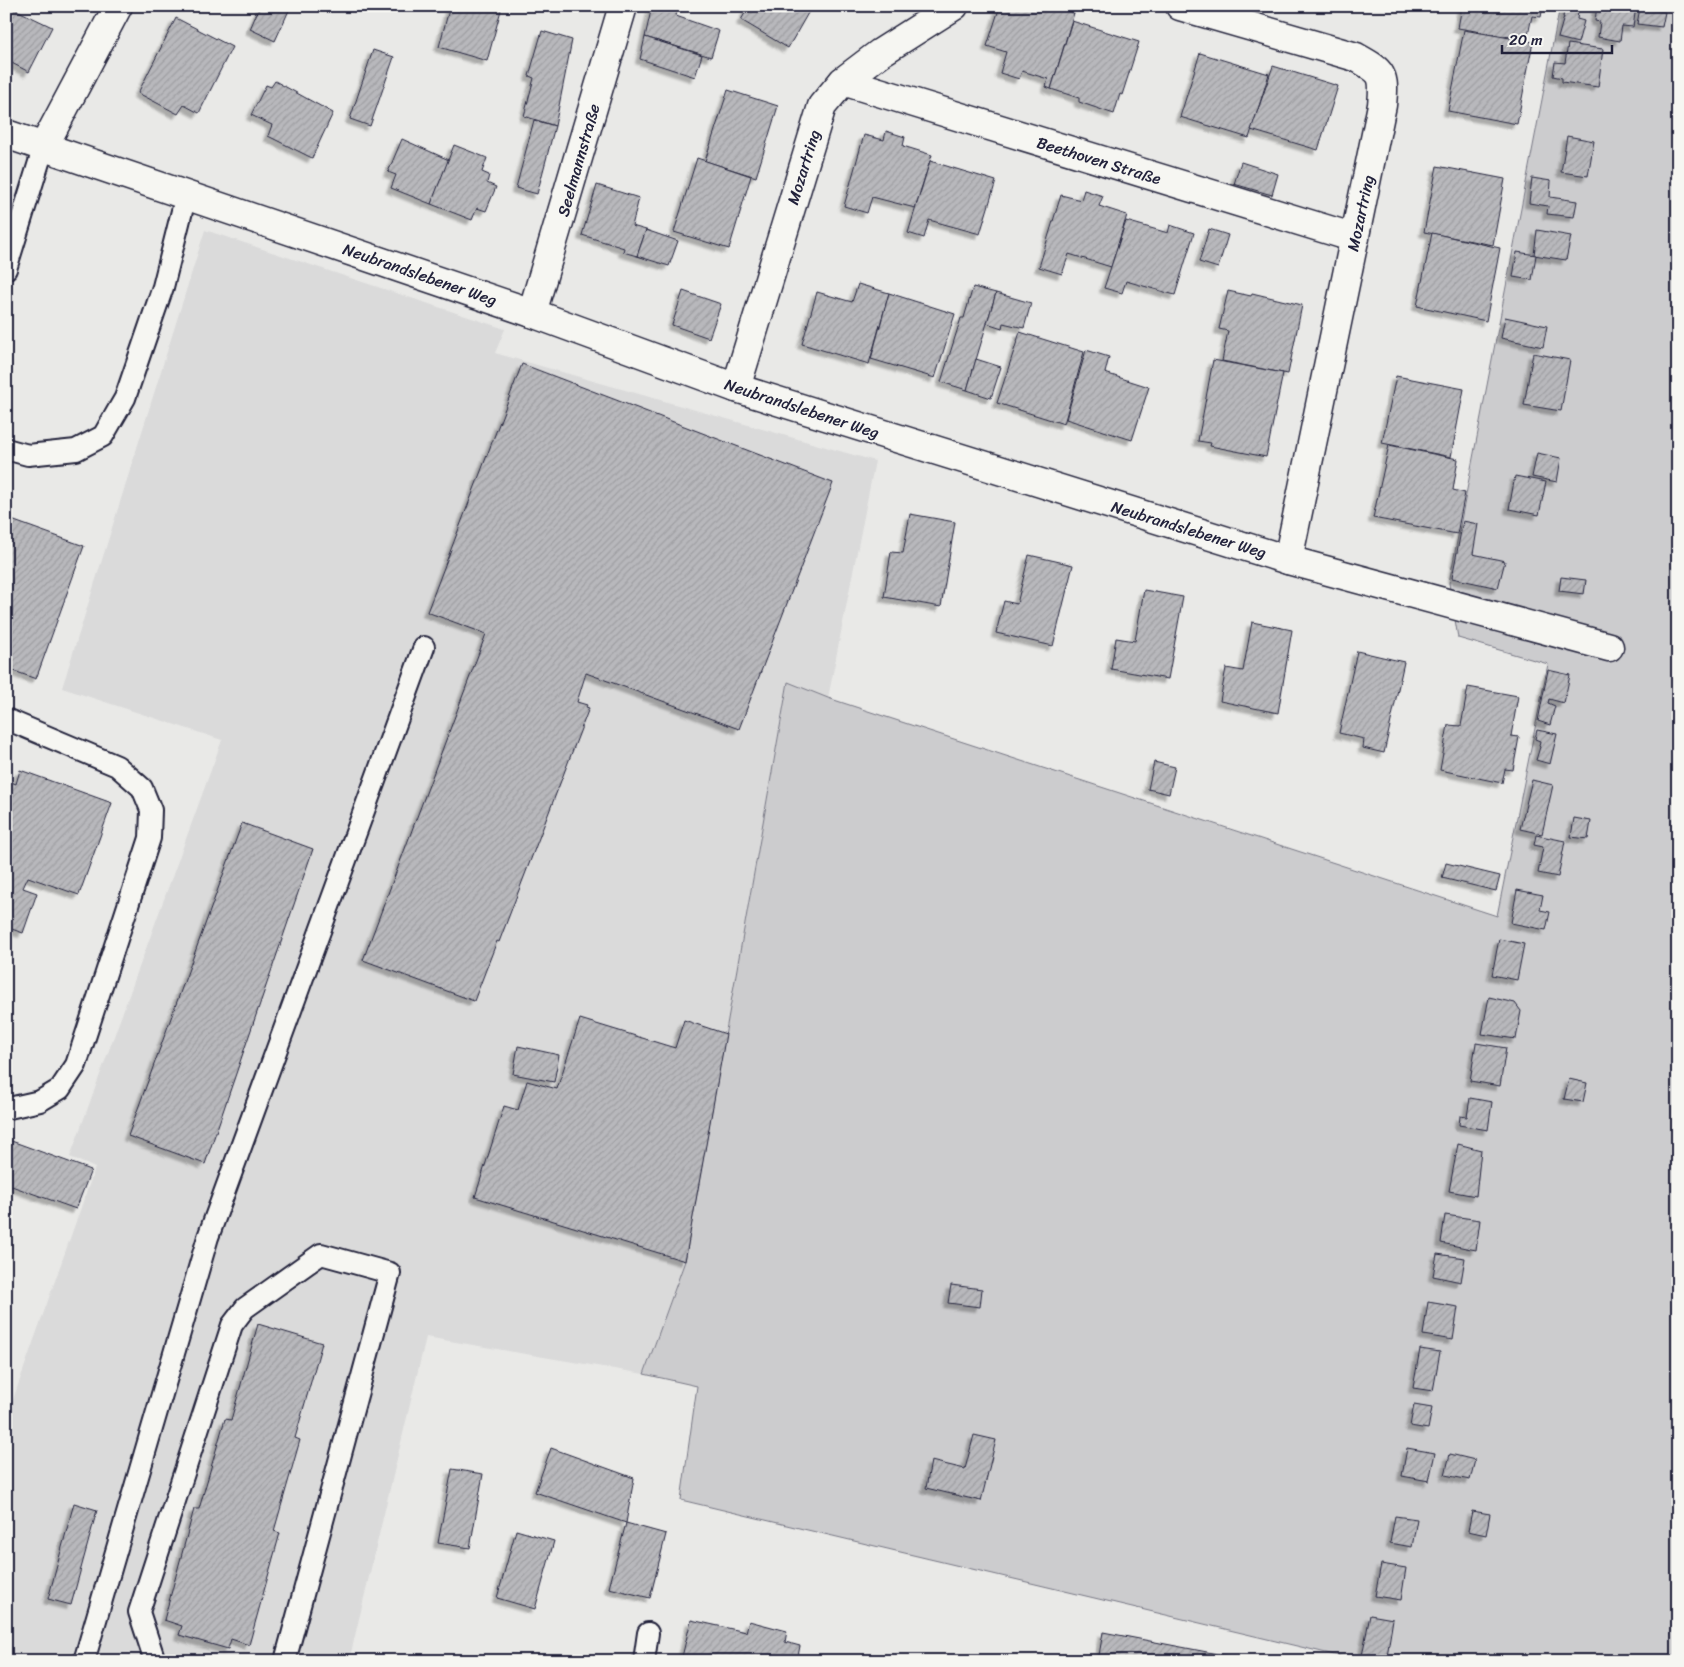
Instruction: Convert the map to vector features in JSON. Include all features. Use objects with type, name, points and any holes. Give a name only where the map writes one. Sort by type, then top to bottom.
[{"type":"street","points":[[44,146],[118,6]]},
{"type":"street","name":"Seelmannstraße","points":[[532,313],[623,6]]},
{"type":"street","name":"Mozartring","points":[[736,388],[822,106],[843,81],[880,53],[954,6]]},
{"type":"street","name":"Mozartring","points":[[1180,6],[1356,57],[1376,68],[1384,84],[1382,105],[1288,560]]},
{"type":"street","name":"Beethoven Straße","points":[[843,81],[1355,238]]},
{"type":"street","name":"Neubrandslebener Weg","points":[[6,134],[532,313],[736,388],[1288,560],[1609,647]]},
{"type":"lane","points":[[6,269],[44,146]]},
{"type":"lane","points":[[6,448],[28,455],[76,450],[103,436],[125,398],[135,370],[163,288],[186,195]]},
{"type":"lane","points":[[84,1661],[208,1238],[424,648]]},
{"type":"lane","points":[[6,719],[117,766],[142,788],[151,810],[150,838],[76,1065],[60,1089],[40,1100],[10,1108],[6,1107]]},
{"type":"lane","points":[[155,1661],[139,1612],[232,1325],[245,1308],[321,1254],[390,1274],[285,1661]]},
{"type":"lane","points":[[644,1661],[648,1633]]},
{"type":"shaded area","points":[[1560,6],[1678,6],[1678,1661],[1360,1661],[681,1500],[697,1386],[644,1374],[685,1261],[788,682],[828,698],[1497,916],[1548,664],[1458,638],[1449,583]]},
{"type":"shaded area","points":[[205,230],[505,329],[495,353],[875,461],[828,698],[788,682],[685,1261],[644,1374],[426,1337],[349,1661],[6,1661],[6,1419],[95,1168],[70,1157],[222,740],[62,688]]},
{"type":"building","points":[[8,6],[52,27],[29,72],[6,60],[6,11]]},
{"type":"building","points":[[260,6],[291,6],[275,41],[250,29]]},
{"type":"building","points":[[450,6],[489,6],[501,10],[487,61],[439,47]]},
{"type":"building","points":[[652,6],[678,6],[676,16],[719,31],[711,57],[645,37]]},
{"type":"building","points":[[749,6],[812,6],[788,48],[741,20]]},
{"type":"building","points":[[1000,6],[1054,6],[1074,13],[1051,89],[1046,87],[1048,79],[1022,71],[1019,79],[1000,73],[1006,52],[987,46]]},
{"type":"building","points":[[1462,6],[1543,6],[1541,17],[1532,16],[1527,40],[1458,28]]},
{"type":"building","points":[[1565,6],[1579,6],[1577,19],[1584,21],[1578,43],[1558,38]]},
{"type":"building","points":[[1597,6],[1636,7],[1633,27],[1622,26],[1620,41],[1598,37],[1600,22],[1595,21]]},
{"type":"building","points":[[1640,8],[1665,12],[1662,27],[1637,24]]},
{"type":"building","points":[[176,18],[232,47],[199,113],[184,105],[178,114],[138,93]]},
{"type":"building","points":[[1072,21],[1139,42],[1114,114],[1079,102],[1079,98],[1051,89]]},
{"type":"building","points":[[1464,30],[1533,42],[1517,124],[1448,111]]},
{"type":"building","points":[[542,31],[572,40],[555,126],[524,116],[534,78],[529,76]]},
{"type":"building","points":[[645,37],[702,55],[695,77],[640,59]]},
{"type":"building","points":[[1568,44],[1603,49],[1598,87],[1562,82],[1562,78],[1553,76],[1555,62],[1565,63]]},
{"type":"building","points":[[373,50],[394,57],[370,126],[350,119]]},
{"type":"building","points":[[1200,53],[1269,74],[1249,138],[1180,117]]},
{"type":"building","points":[[1273,66],[1338,86],[1318,150],[1251,130]]},
{"type":"building","points":[[275,81],[333,113],[312,158],[268,136],[272,125],[251,115],[266,85],[271,87]]},
{"type":"building","points":[[728,90],[778,106],[756,177],[705,161]]},
{"type":"building","points":[[534,120],[555,126],[537,194],[516,188]]},
{"type":"building","points":[[886,131],[905,137],[903,146],[932,155],[915,208],[872,197],[867,213],[844,206],[864,135],[884,140]]},
{"type":"building","points":[[1567,136],[1594,141],[1588,176],[1561,172]]},
{"type":"building","points":[[402,139],[449,160],[431,204],[391,188],[396,175],[388,172]]},
{"type":"building","points":[[454,145],[487,158],[482,172],[489,175],[487,183],[496,187],[486,211],[477,208],[472,220],[431,204]]},
{"type":"building","points":[[697,158],[751,176],[729,249],[674,232]]},
{"type":"building","points":[[930,161],[996,181],[980,234],[929,220],[924,238],[908,233]]},
{"type":"building","points":[[1241,162],[1278,174],[1272,195],[1234,184]]},
{"type":"building","points":[[1437,166],[1505,179],[1493,245],[1424,232]]},
{"type":"building","points":[[1532,178],[1551,181],[1550,197],[1577,201],[1574,217],[1547,214],[1548,206],[1529,203]]},
{"type":"building","points":[[597,185],[639,198],[632,226],[646,230],[637,256],[623,252],[624,248],[582,235]]},
{"type":"building","points":[[1084,190],[1103,196],[1099,206],[1127,215],[1111,267],[1069,254],[1062,274],[1039,267],[1061,195],[1081,200]]},
{"type":"building","points":[[1126,221],[1168,233],[1170,225],[1194,233],[1175,295],[1126,281],[1122,293],[1104,288]]},
{"type":"building","points":[[1209,229],[1228,235],[1218,268],[1199,262]]},
{"type":"building","points":[[646,230],[678,241],[669,266],[637,256]]},
{"type":"building","points":[[1537,230],[1571,236],[1566,260],[1534,255]]},
{"type":"building","points":[[1432,233],[1500,248],[1486,321],[1417,306]]},
{"type":"building","points":[[1517,252],[1536,255],[1532,280],[1513,277]]},
{"type":"building","points":[[858,284],[889,293],[869,364],[802,344],[817,292],[852,302]]},
{"type":"building","points":[[973,287],[996,293],[967,390],[941,382]]},
{"type":"building","points":[[683,291],[721,304],[709,338],[672,325]]},
{"type":"building","points":[[1228,291],[1251,296],[1252,293],[1302,305],[1288,374],[1222,361],[1228,331],[1219,329]]},
{"type":"building","points":[[889,293],[955,314],[935,378],[871,359]]},
{"type":"building","points":[[996,293],[1031,303],[1024,328],[1003,323],[1002,328],[987,323]]},
{"type":"building","points":[[1505,317],[1547,326],[1543,347],[1501,338]]},
{"type":"building","points":[[1020,332],[1084,352],[1064,424],[997,403]]},
{"type":"building","points":[[1086,350],[1109,357],[1105,373],[1149,387],[1132,440],[1066,419]]},
{"type":"building","points":[[1533,353],[1570,360],[1561,411],[1524,405]]},
{"type":"building","points":[[976,359],[1001,367],[991,398],[967,390]]},
{"type":"building","points":[[1213,360],[1283,373],[1266,457],[1210,446],[1211,443],[1198,441]]},
{"type":"building","points":[[522,364],[833,483],[739,729],[586,673],[577,702],[587,705],[586,707],[589,708],[499,942],[497,941],[474,1001],[363,960],[486,634],[427,612]]},
{"type":"building","points":[[1396,376],[1464,389],[1451,457],[1382,443]]},
{"type":"building","points":[[1389,445],[1458,459],[1453,490],[1465,493],[1457,534],[1373,518]]},
{"type":"building","points":[[1537,453],[1561,458],[1557,482],[1532,477]]},
{"type":"building","points":[[1515,476],[1546,482],[1539,515],[1509,509]]},
{"type":"building","points":[[910,514],[955,522],[941,607],[884,597],[891,552],[903,553]]},
{"type":"building","points":[[6,518],[84,546],[36,679],[6,668]]},
{"type":"building","points":[[1463,521],[1478,524],[1473,554],[1505,561],[1498,588],[1452,578]]},
{"type":"building","points":[[1029,555],[1073,565],[1053,646],[996,633],[1004,601],[1017,604]]},
{"type":"building","points":[[1561,577],[1586,580],[1584,594],[1559,591]]},
{"type":"building","points":[[1144,590],[1183,597],[1168,679],[1111,669],[1116,638],[1135,641]]},
{"type":"building","points":[[1252,622],[1292,630],[1278,713],[1220,701],[1226,668],[1243,671]]},
{"type":"building","points":[[1357,651],[1404,662],[1384,753],[1363,748],[1364,739],[1339,733]]},
{"type":"building","points":[[1548,670],[1570,675],[1564,703],[1549,699],[1548,703],[1555,706],[1550,725],[1538,721]]},
{"type":"building","points":[[1468,687],[1518,696],[1511,736],[1519,737],[1513,770],[1505,769],[1502,783],[1440,770],[1448,725],[1461,726]]},
{"type":"building","points":[[1537,730],[1557,734],[1550,764],[1536,760],[1540,747],[1540,741],[1535,739]]},
{"type":"building","points":[[1154,762],[1175,767],[1169,794],[1148,789]]},
{"type":"building","points":[[20,770],[112,803],[79,895],[28,877],[23,888],[37,893],[23,933],[6,927],[6,780],[16,784]]},
{"type":"building","points":[[1532,780],[1553,785],[1542,834],[1520,829]]},
{"type":"building","points":[[1574,818],[1591,821],[1588,839],[1571,837]]},
{"type":"building","points":[[242,823],[313,849],[205,1164],[128,1136]]},
{"type":"building","points":[[1536,835],[1565,841],[1558,877],[1538,873],[1543,847],[1534,845]]},
{"type":"building","points":[[1446,863],[1500,876],[1496,891],[1442,878]]},
{"type":"building","points":[[1517,890],[1543,895],[1540,910],[1550,912],[1546,930],[1511,923]]},
{"type":"building","points":[[1499,939],[1524,944],[1517,980],[1492,975]]},
{"type":"building","points":[[1489,997],[1515,1003],[1521,1011],[1516,1039],[1482,1034]]},
{"type":"building","points":[[580,1019],[675,1048],[684,1020],[726,1034],[685,1261],[475,1197],[504,1106],[518,1110],[527,1081],[557,1089]]},
{"type":"building","points":[[1476,1043],[1506,1048],[1500,1086],[1470,1081]]},
{"type":"building","points":[[518,1046],[559,1055],[554,1082],[513,1074]]},
{"type":"building","points":[[1569,1079],[1587,1083],[1583,1102],[1564,1099]]},
{"type":"building","points":[[1470,1098],[1492,1102],[1488,1130],[1459,1125],[1460,1116],[1467,1117]]},
{"type":"building","points":[[6,1139],[91,1170],[76,1209],[6,1184]]},
{"type":"building","points":[[1458,1144],[1481,1150],[1476,1196],[1449,1191]]},
{"type":"building","points":[[1445,1215],[1480,1220],[1476,1250],[1441,1243]]},
{"type":"building","points":[[1437,1254],[1465,1258],[1461,1282],[1433,1276]]},
{"type":"building","points":[[951,1285],[982,1289],[980,1307],[948,1303]]},
{"type":"building","points":[[1428,1302],[1458,1307],[1453,1340],[1423,1335]]},
{"type":"building","points":[[258,1324],[322,1343],[295,1438],[300,1440],[274,1531],[280,1533],[249,1645],[231,1639],[228,1649],[179,1635],[182,1626],[164,1620],[194,1509],[199,1509],[225,1419],[231,1420]]},
{"type":"building","points":[[1420,1349],[1440,1352],[1433,1391],[1413,1388]]},
{"type":"building","points":[[1414,1405],[1432,1408],[1428,1429],[1410,1426]]},
{"type":"building","points":[[974,1435],[996,1440],[981,1501],[926,1488],[931,1461],[965,1469]]},
{"type":"building","points":[[551,1448],[634,1478],[626,1523],[535,1492]]},
{"type":"building","points":[[1407,1448],[1435,1453],[1429,1481],[1402,1476]]},
{"type":"building","points":[[1450,1454],[1475,1460],[1470,1480],[1445,1475]]},
{"type":"building","points":[[452,1469],[483,1474],[470,1548],[438,1543]]},
{"type":"building","points":[[74,1503],[97,1510],[71,1605],[48,1599]]},
{"type":"building","points":[[1472,1511],[1490,1514],[1486,1535],[1468,1531]]},
{"type":"building","points":[[1395,1516],[1417,1519],[1412,1547],[1390,1543]]},
{"type":"building","points":[[626,1523],[666,1534],[650,1598],[609,1588]]},
{"type":"building","points":[[516,1530],[554,1541],[535,1609],[497,1598]]},
{"type":"building","points":[[1381,1564],[1406,1568],[1401,1600],[1375,1596]]},
{"type":"building","points":[[1370,1615],[1393,1619],[1387,1656],[1376,1654],[1375,1661],[1361,1661]]},
{"type":"building","points":[[691,1620],[746,1632],[749,1621],[787,1631],[785,1642],[800,1646],[797,1661],[681,1661]]},
{"type":"building","points":[[1103,1632],[1254,1661],[1098,1661]]}]
